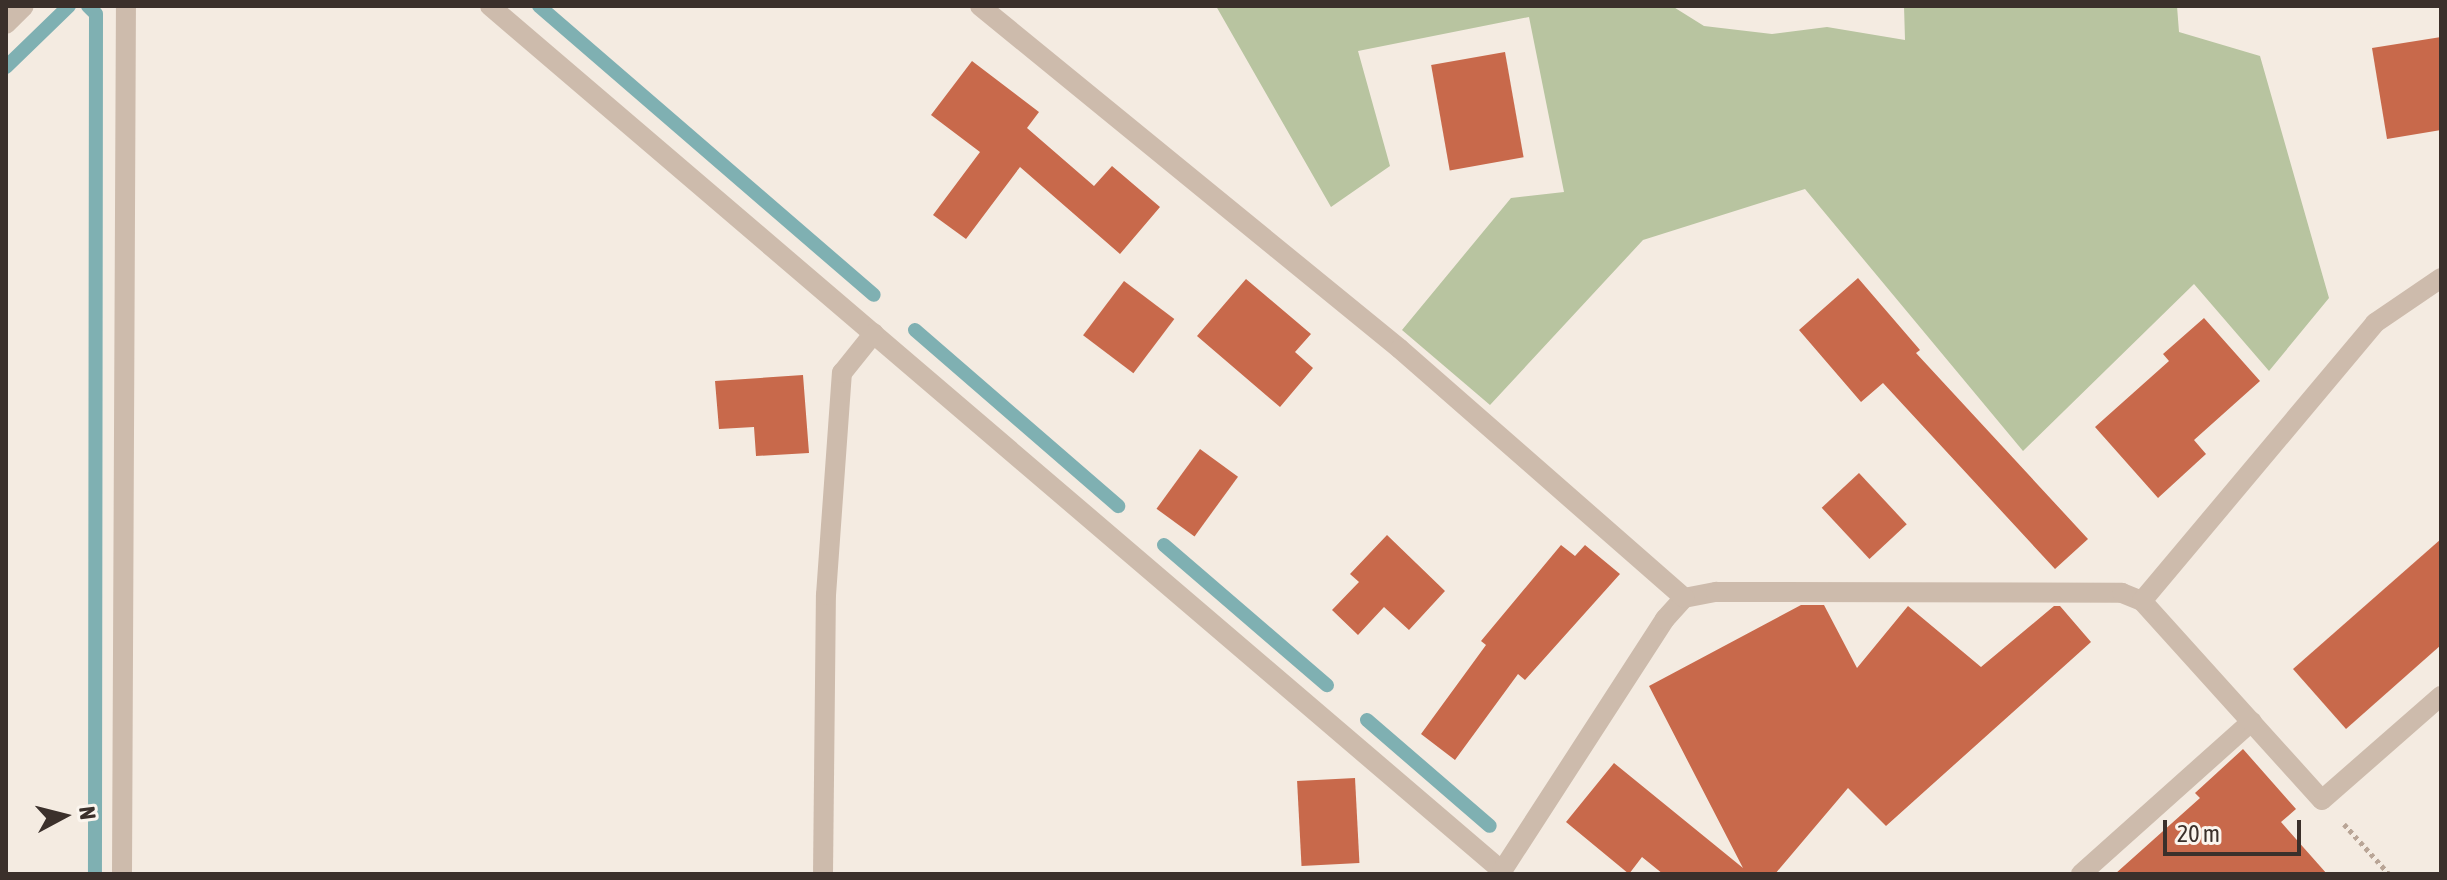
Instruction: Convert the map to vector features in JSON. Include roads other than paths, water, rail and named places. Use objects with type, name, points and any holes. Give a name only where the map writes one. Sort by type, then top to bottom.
[{"type":"street","points":[[6,24],[24,6]]},
{"type":"street","points":[[122,874],[126,6]]},
{"type":"street","points":[[490,6],[1503,873],[1665,619],[1684,598],[1716,592],[2122,593],[2142,601],[2322,800],[2441,696]]},
{"type":"street","points":[[980,6],[1400,349],[1684,598]]},
{"type":"street","points":[[2142,601],[2375,323],[2441,278]]},
{"type":"street","points":[[823,874],[826,595],[842,373],[874,333]]},
{"type":"street","points":[[2081,874],[2252,721]]},
{"type":"waterway","points":[[6,67],[69,6]]},
{"type":"waterway","points":[[88,6],[96,14],[95,874]]},
{"type":"waterway","points":[[539,6],[874,295]]},
{"type":"waterway","points":[[915,330],[1118,506]]},
{"type":"waterway","points":[[1164,545],[1327,685]]},
{"type":"waterway","points":[[1367,720],[1490,826]]}]
